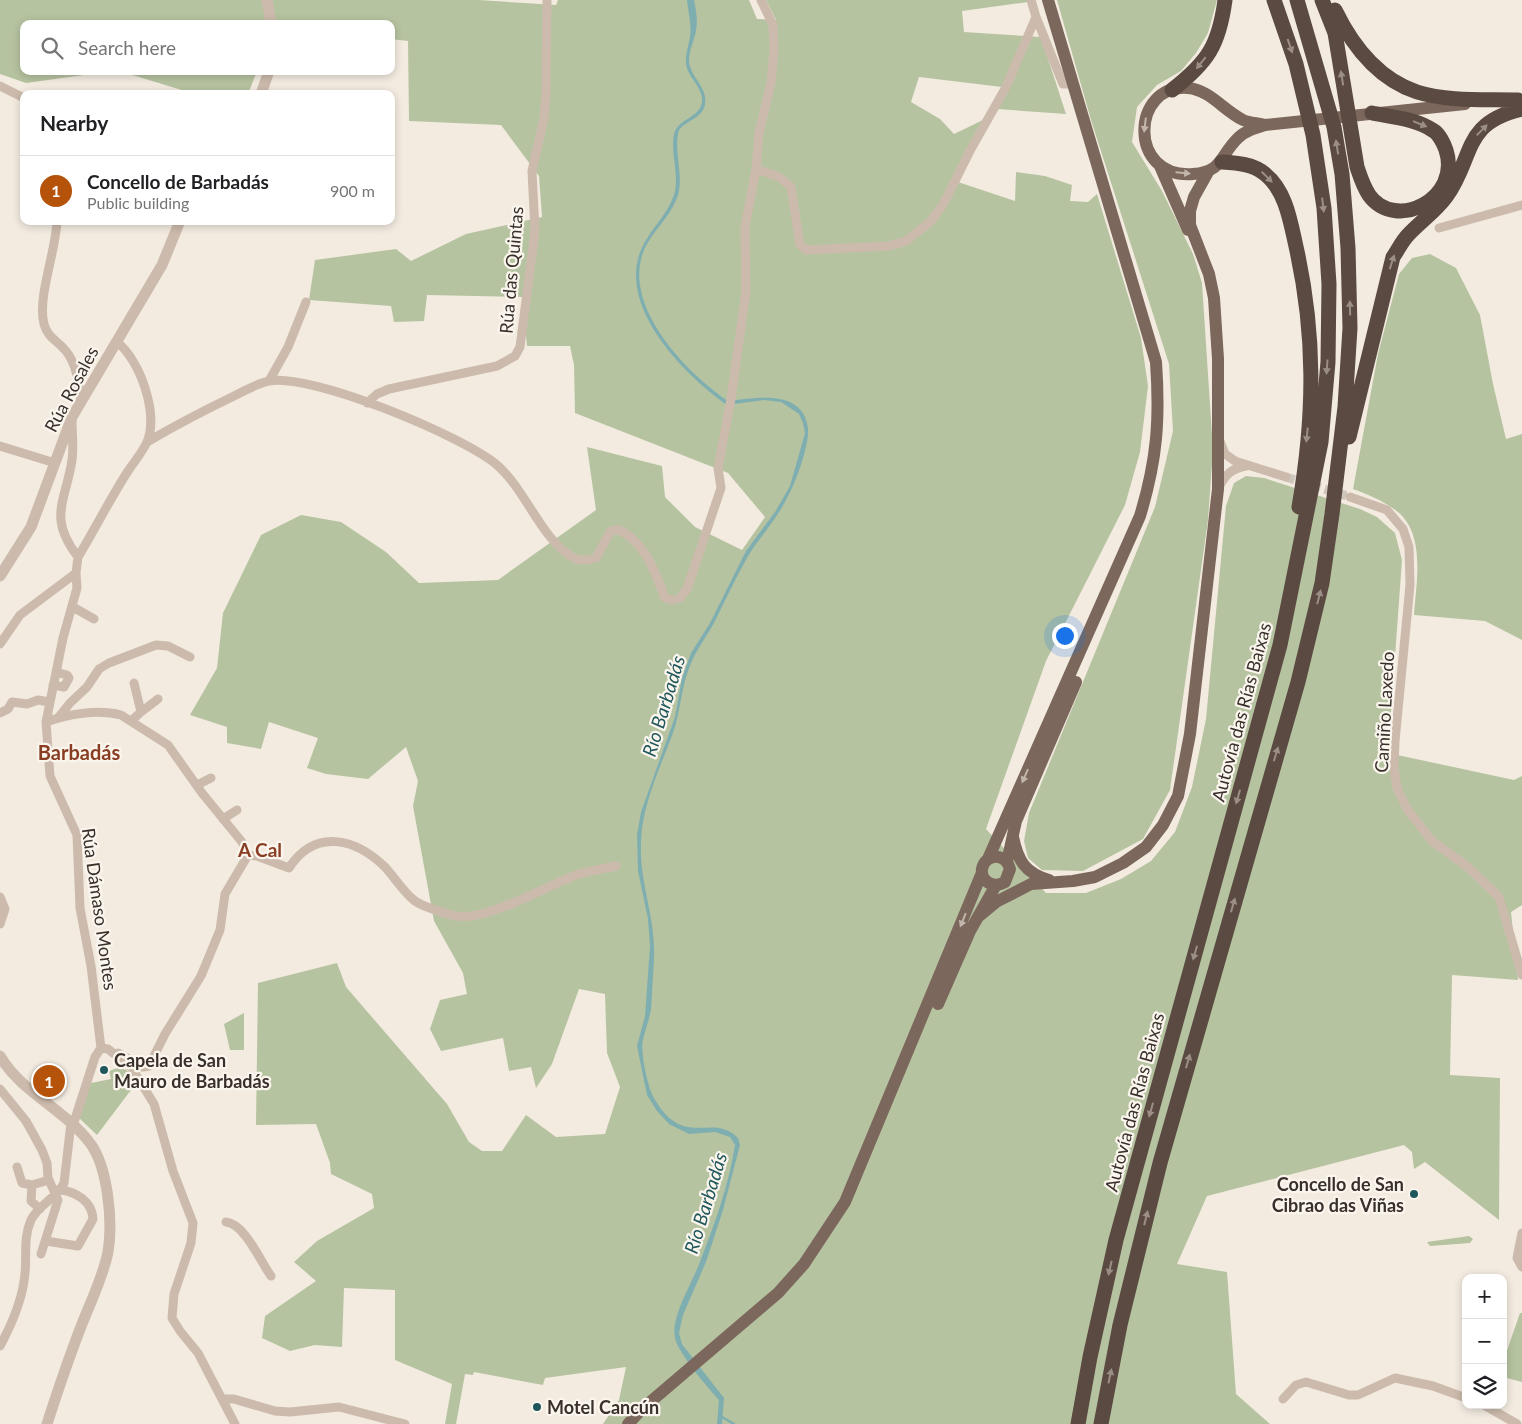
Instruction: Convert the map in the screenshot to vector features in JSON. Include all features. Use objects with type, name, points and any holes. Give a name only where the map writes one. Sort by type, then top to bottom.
[{"type":"highway","points":[[1172,90],[1201,65],[1212,49],[1222,28],[1225,0]]},
{"type":"highway","name":"Autovía das Rías Baixas","points":[[1078,1424],[1090,1356],[1116,1240],[1280,645],[1321,442],[1328,362],[1329,284],[1324,208],[1313,135],[1296,64],[1274,0]]},
{"type":"highway","points":[[1101,1424],[1120,1325],[1160,1163],[1298,682],[1322,583],[1332,514],[1345,407],[1350,328],[1348,248],[1342,174],[1334,127],[1297,0]]},
{"type":"highway","points":[[1322,0],[1335,33],[1356,167],[1369,196],[1383,207],[1400,210],[1426,204],[1444,186],[1448,173],[1449,160],[1436,132],[1418,122],[1372,114]]},
{"type":"highway","points":[[1330,0],[1347,33],[1366,58],[1388,77],[1417,92],[1450,98],[1521,103]]},
{"type":"highway","points":[[1332,514],[1373,332],[1393,257],[1406,236],[1445,198],[1455,182],[1468,148],[1482,129],[1521,103]]},
{"type":"highway","points":[[1222,162],[1255,167],[1266,174],[1278,189],[1288,209],[1310,324],[1312,395],[1300,504],[1252,750]]},
{"type":"main road","points":[[628,1424],[642,1409],[778,1293],[804,1264],[845,1202],[982,875],[982,866],[988,859],[1140,516],[1150,482],[1159,407],[1156,362],[1049,0]]},
{"type":"main road","points":[[1208,172],[1176,174],[1152,160],[1145,143],[1144,127],[1148,111],[1158,98],[1172,90],[1187,88],[1199,90],[1212,97],[1224,108],[1244,121],[1265,125],[1372,114],[1521,103]]},
{"type":"main road","points":[[982,875],[987,883],[999,885],[1032,880],[1056,882],[1095,877],[1123,863],[1146,847],[1163,825],[1178,796],[1190,734],[1218,489],[1220,439],[1214,298],[1209,274],[1190,225],[1190,211],[1202,180],[1208,172],[1222,162],[1239,137],[1265,125]]},
{"type":"main road","points":[[1160,166],[1172,197],[1197,245]]},
{"type":"main road","points":[[900,1074],[932,1018],[970,931],[999,885],[1008,878],[1008,864],[1016,821],[1101,622],[1116,571]]},
{"type":"main road","points":[[1013,835],[1016,852],[1032,880]]},
{"type":"main road","points":[[988,859],[997,856],[1032,880]]},
{"type":"main road","points":[[979,916],[996,902],[1032,880]]},
{"type":"street","points":[[267,0],[270,20]]},
{"type":"street","name":"Rúa das Quintas","points":[[367,403],[377,394],[389,389],[497,366],[515,356],[520,347],[534,231],[532,170],[544,118],[547,0]]},
{"type":"street","points":[[147,442],[190,418],[269,380],[310,384],[432,428],[467,445],[499,466],[514,482],[555,544],[575,558],[587,560],[596,558],[610,532],[617,529],[629,534],[641,548],[656,575],[665,598],[672,600],[680,598],[687,589],[721,488],[718,468],[731,399],[746,292],[745,227],[756,170],[759,133],[771,83],[774,51],[773,25],[761,0]]},
{"type":"street","points":[[1031,0],[1063,84],[1073,84]]},
{"type":"street","points":[[756,170],[779,177],[791,188],[800,245],[806,250],[889,246],[906,241],[931,221],[944,203],[971,149],[1006,87],[1036,17]]},
{"type":"street","points":[[263,90],[268,75]]},
{"type":"street","points":[[0,86],[20,96]]},
{"type":"street","points":[[1439,228],[1522,205]]},
{"type":"street","points":[[56,225],[42,319],[45,330],[64,349],[75,368],[81,402]]},
{"type":"street","name":"Rúa Rosales","points":[[0,576],[31,527],[72,417],[162,265],[178,225]]},
{"type":"street","points":[[269,380],[288,347],[306,302]]},
{"type":"street","points":[[78,557],[147,442],[151,414],[149,403],[131,354],[117,342]]},
{"type":"street","points":[[72,417],[72,461],[63,495],[61,515],[66,535],[78,557]]},
{"type":"street","points":[[1220,439],[1225,454],[1235,465]]},
{"type":"street","points":[[0,446],[55,463]]},
{"type":"street","points":[[1219,464],[1223,461],[1235,465],[1249,466],[1286,477]]},
{"type":"street","points":[[1218,489],[1225,475],[1235,465]]},
{"type":"street","name":"Camiño Laxedo","points":[[1350,497],[1387,510],[1403,529],[1409,547],[1410,586],[1395,741],[1394,767],[1397,788],[1407,809],[1432,841],[1470,868],[1499,897],[1522,975]]},
{"type":"street","name":"Rúa Dámaso Montes","points":[[78,557],[76,573],[78,588],[56,672],[46,722],[50,776],[76,835],[80,908],[104,1049]]},
{"type":"street","points":[[0,644],[20,615],[76,573]]},
{"type":"street","points":[[73,608],[94,619]]},
{"type":"street","points":[[58,718],[70,702],[87,687],[100,669],[109,663],[156,645],[168,646],[190,657]]},
{"type":"street","points":[[53,685],[64,687],[68,678],[67,675],[56,672]]},
{"type":"street","points":[[134,683],[141,712]]},
{"type":"street","points":[[131,721],[158,699]]},
{"type":"street","points":[[0,713],[8,709],[12,702],[27,704],[38,700],[49,702]]},
{"type":"street","points":[[46,722],[58,718],[113,713],[131,721],[168,745],[242,842],[248,855]]},
{"type":"street","points":[[197,785],[211,778]]},
{"type":"street","points":[[223,819],[237,810]]},
{"type":"street","points":[[248,855],[262,857],[289,868],[299,856],[318,842],[333,841],[355,846],[385,867],[416,901],[454,916],[483,914],[577,875],[616,866]]},
{"type":"street","points":[[104,1049],[143,1067],[149,1066],[165,1034],[202,976],[220,930],[225,894],[248,855]]},
{"type":"street","points":[[0,897],[5,909],[0,924]]},
{"type":"street","points":[[0,1346],[15,1313],[25,1278],[26,1238],[32,1220],[40,1209],[58,1192],[67,1172],[72,1124],[95,1056],[104,1049]]},
{"type":"street","points":[[104,1049],[132,1068],[155,1110],[173,1171],[193,1224],[191,1243],[174,1294],[172,1318],[198,1353],[224,1399],[235,1424]]},
{"type":"street","points":[[0,1056],[12,1074],[72,1124],[89,1142],[103,1167],[110,1234],[105,1263],[71,1351],[47,1424]]},
{"type":"street","points":[[0,1090],[26,1121],[42,1150],[46,1162],[48,1180],[58,1192],[58,1205],[41,1254]]},
{"type":"street","points":[[17,1167],[22,1183],[32,1185],[48,1180]]},
{"type":"street","points":[[32,1185],[31,1201],[40,1209]]},
{"type":"street","points":[[46,1241],[78,1246],[92,1219],[90,1209],[76,1193],[58,1192]]},
{"type":"street","points":[[226,1222],[236,1225],[251,1242],[259,1261],[271,1276]]},
{"type":"street","points":[[1522,1233],[1516,1258],[1522,1268]]},
{"type":"street","points":[[1284,1399],[1296,1385],[1306,1382],[1349,1395],[1358,1395],[1396,1378],[1433,1386],[1462,1397]]},
{"type":"street","points":[[224,1399],[282,1411],[339,1407],[406,1424]]},
{"type":"street","points":[[1491,1409],[1517,1424]]},
{"type":"green space","points":[[0,0],[479,0],[556,5],[558,0],[749,0],[757,19],[776,20],[766,0],[1027,0],[1028,2],[962,11],[964,32],[1041,37],[1066,114],[997,109],[1002,87],[919,77],[911,102],[940,119],[954,134],[985,119],[958,182],[1015,201],[1016,172],[1045,176],[1072,185],[1070,201],[1088,202],[1097,194],[1141,338],[1148,386],[1140,452],[1125,505],[1046,661],[986,829],[1046,893],[1086,893],[1121,879],[1151,861],[1175,832],[1192,787],[1206,719],[1226,506],[1234,483],[1246,476],[1264,478],[1360,509],[1377,517],[1395,533],[1402,560],[1388,753],[1514,780],[1522,776],[1522,905],[1511,912],[1518,980],[1452,975],[1450,1075],[1500,1078],[1499,1220],[1425,1162],[1414,1169],[1412,1152],[1404,1145],[1207,1196],[1177,1264],[1227,1272],[1236,1394],[1270,1424],[603,1424],[619,1400],[626,1367],[545,1378],[543,1385],[474,1372],[473,1375],[465,1374],[456,1424],[445,1424],[452,1384],[395,1360],[395,1290],[344,1288],[342,1347],[315,1345],[290,1351],[262,1338],[265,1316],[316,1281],[294,1262],[317,1241],[374,1208],[372,1194],[331,1174],[330,1163],[316,1124],[256,1125],[258,983],[337,963],[346,987],[447,1104],[469,1142],[482,1151],[502,1151],[526,1115],[556,1137],[605,1134],[620,1087],[607,1053],[605,994],[579,989],[552,1064],[536,1088],[531,1067],[509,1071],[503,1038],[441,1051],[430,1029],[440,1000],[467,994],[463,973],[434,921],[413,806],[418,781],[406,747],[368,779],[326,774],[307,768],[318,738],[269,722],[261,749],[227,743],[227,727],[190,715],[217,668],[223,613],[261,535],[301,515],[341,522],[386,552],[419,583],[498,580],[596,510],[587,447],[662,466],[665,497],[695,527],[742,550],[765,517],[728,473],[575,413],[574,365],[570,346],[527,346],[522,297],[427,295],[424,321],[394,322],[391,306],[309,300],[315,260],[396,249],[411,261],[466,234],[542,217],[539,176],[501,125],[409,121],[408,41],[395,39],[395,20],[20,20],[20,75],[84,75],[26,83],[0,74]]},
{"type":"green space","points":[[1057,0],[1217,0],[1208,33],[1196,53],[1181,71],[1157,85],[1137,107],[1132,142],[1162,191],[1193,254],[1202,283],[1213,450],[1208,520],[1170,790],[1143,839],[1083,871],[1042,870],[1028,858],[1024,841],[1029,813],[1155,507],[1173,431],[1169,364],[1091,120]]},
{"type":"green space","points":[[132,75],[255,75],[250,90],[182,90]]},
{"type":"green space","points":[[1430,254],[1456,268],[1480,315],[1506,439],[1522,434],[1522,640],[1485,621],[1414,615],[1417,560],[1413,534],[1407,522],[1393,508],[1382,501],[1353,489],[1378,354],[1399,274],[1412,258]]},
{"type":"green space","points":[[244,1013],[244,1050],[230,1050],[224,1024]]},
{"type":"green space","points":[[120,1067],[130,1072],[137,1082],[97,1135],[78,1117],[91,1083],[111,1079],[109,1071]]},
{"type":"green space","points":[[1469,1236],[1473,1239],[1470,1243],[1430,1246],[1427,1242]]},
{"type":"green space","points":[[1520,1313],[1522,1313],[1522,1382],[1507,1378],[1507,1350]]},
{"type":"water","points":[[687,0],[694,0],[697,19],[689,61],[690,67],[702,87],[705,104],[704,109],[698,116],[679,130],[677,146],[680,187],[671,210],[644,250],[639,271],[642,293],[650,315],[662,336],[677,356],[712,389],[728,401],[751,398],[776,398],[788,401],[797,406],[804,415],[808,428],[808,438],[801,464],[788,497],[750,553],[714,623],[690,664],[673,733],[652,787],[642,828],[642,872],[654,944],[651,1010],[642,1046],[649,1086],[654,1098],[665,1114],[676,1123],[687,1127],[718,1128],[728,1131],[738,1138],[740,1145],[723,1210],[706,1262],[683,1315],[679,1333],[682,1344],[724,1398],[722,1424],[717,1424],[719,1400],[682,1352],[677,1344],[674,1329],[679,1309],[698,1268],[716,1217],[729,1174],[735,1145],[730,1137],[715,1132],[689,1134],[669,1124],[657,1111],[647,1095],[637,1046],[645,1016],[650,946],[648,919],[638,871],[637,835],[641,812],[675,717],[682,678],[691,653],[710,623],[746,551],[775,512],[790,486],[805,433],[799,414],[781,402],[764,400],[727,405],[710,392],[675,358],[659,338],[646,316],[638,294],[636,272],[641,250],[671,203],[676,187],[673,149],[674,134],[680,124],[698,111],[702,101],[701,93],[688,71],[686,62],[690,32]]},
{"type":"waterway","points":[[722,1417],[734,1424]]},
{"type":"tunnel","points":[[1286,477],[1350,497]]},
{"type":"place","name":"Capela de San Mauro de Barbadás","points":[[104,1070]]},
{"type":"place","name":"Concello de Barbadás","points":[[49,1081]]},
{"type":"place","name":"Concello de San Cibrao das Viñas","points":[[1414,1194]]},
{"type":"place","name":"Motel Cancún","points":[[537,1407]]},
{"type":"district","name":"Barbadás","points":[[79,752]]},
{"type":"district","name":"A Cal","points":[[260,849]]},
{"type":"water label","name":"Río Barbadás","points":[[663,706]]},
{"type":"water label","name":"Río Barbadás","points":[[705,1203]]}]
